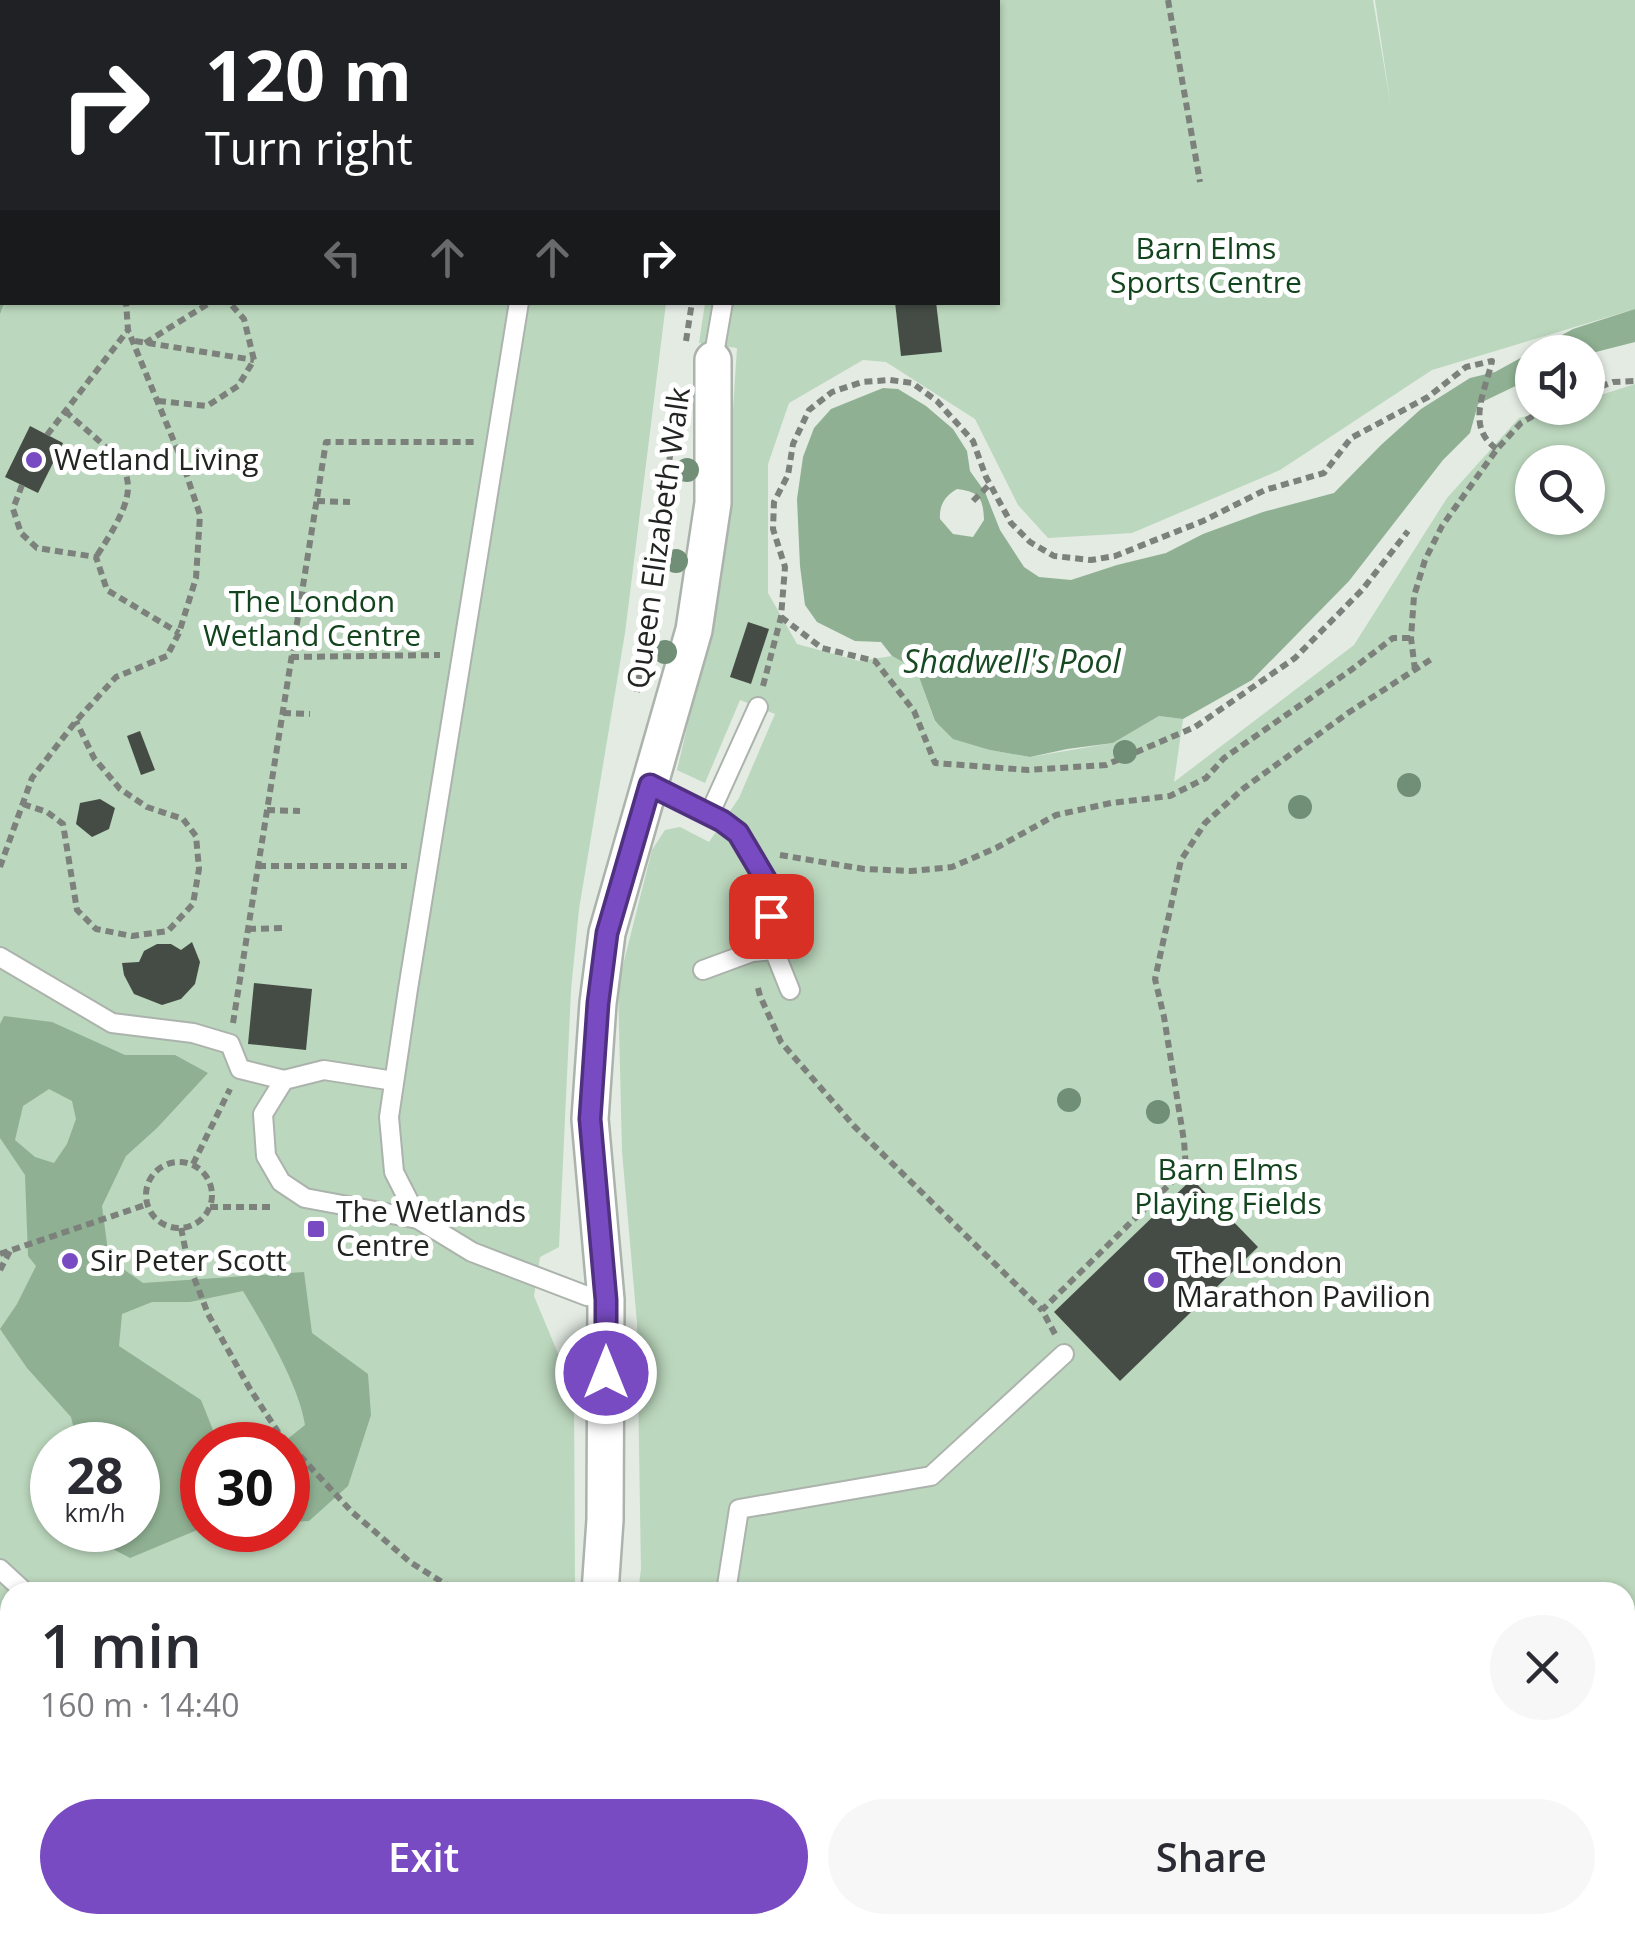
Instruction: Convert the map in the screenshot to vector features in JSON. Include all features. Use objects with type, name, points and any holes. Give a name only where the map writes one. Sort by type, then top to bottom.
[{"type":"street","name":"Queen Elizabeth Walk","points":[[601,1582],[605,1520],[606,1300],[590,1119],[598,1003],[607,933],[694,630],[713,503],[698,355]]},
{"type":"lane","points":[[418,1219],[394,1172],[390,1117],[394,1080],[518,305]]},
{"type":"lane","points":[[698,355],[722,305]]},
{"type":"lane","points":[[709,815],[758,706]]},
{"type":"lane","points":[[650,785],[738,833],[752,853],[767,882],[774,950],[790,990]]},
{"type":"lane","points":[[702,970],[752,952],[774,950]]},
{"type":"lane","points":[[0,958],[112,1022],[193,1033],[230,1044],[240,1069],[284,1080],[324,1070],[394,1080]]},
{"type":"lane","points":[[284,1080],[263,1114],[266,1156],[281,1182],[304,1198],[418,1219],[472,1252],[606,1300]]},
{"type":"lane","points":[[728,1582],[739,1509],[931,1476],[1064,1354]]},
{"type":"path","points":[[1168,0],[1200,182]]},
{"type":"path","points":[[0,868],[32,778],[76,720],[116,677],[167,656],[196,578],[200,514],[128,330],[126,305]]},
{"type":"path","points":[[145,343],[206,305]]},
{"type":"path","points":[[158,401],[206,406],[238,386],[254,360],[244,319],[232,305]]},
{"type":"path","name":"Queen Elizabeth Walk","points":[[692,305],[698,355]]},
{"type":"path","points":[[47,435],[128,330]]},
{"type":"path","points":[[134,341],[254,360]]},
{"type":"path","points":[[758,706],[781,617],[785,567],[773,528],[774,502],[788,475],[793,444],[810,410],[832,392],[862,382],[912,383],[936,400],[973,441],[1011,523],[1030,542],[1054,556],[1090,560],[1115,556],[1202,521],[1265,490],[1324,473],[1351,438],[1428,397],[1466,367],[1492,361],[1478,422],[1481,434],[1497,449]]},
{"type":"path","points":[[1605,385],[1635,381]]},
{"type":"path","points":[[65,410],[123,465],[130,490],[120,521],[96,558]]},
{"type":"path","name":"Queen Elizabeth Walk","points":[[636,704],[676,410]]},
{"type":"path","points":[[1415,670],[1411,638],[1414,596],[1425,560],[1442,526],[1497,449],[1519,425]]},
{"type":"path","points":[[230,1044],[326,442],[496,444]]},
{"type":"path","points":[[973,501],[990,484]]},
{"type":"path","points":[[22,485],[14,509],[21,532],[38,548],[96,558]]},
{"type":"path","points":[[316,500],[350,502]]},
{"type":"path","points":[[781,617],[822,648],[875,660],[914,711],[935,764],[1028,770],[1106,766],[1195,727],[1294,658],[1362,590],[1408,531]]},
{"type":"path","points":[[96,558],[107,590],[179,632]]},
{"type":"path","points":[[301,595],[332,597]]},
{"type":"path","points":[[752,853],[864,870],[911,871],[952,866],[996,848],[1056,814],[1170,796],[1206,778],[1224,758],[1393,638],[1411,638]]},
{"type":"path","points":[[291,657],[462,658]]},
{"type":"path","points":[[1042,1310],[1186,1168],[1154,978],[1181,860],[1205,823],[1244,788],[1433,658]]},
{"type":"path","points":[[282,713],[310,714]]},
{"type":"path","points":[[23,804],[47,812],[63,824],[77,910],[96,928],[132,936],[168,931],[193,904],[199,869],[196,836],[183,819],[148,808],[120,788],[94,758],[76,720]]},
{"type":"path","points":[[267,810],[300,811]]},
{"type":"path","points":[[258,866],[428,868]]},
{"type":"path","points":[[248,929],[282,928]]},
{"type":"path","points":[[752,952],[760,996],[782,1042],[854,1126],[1042,1310],[1064,1354]]},
{"type":"path","points":[[193,1164],[240,1069]]},
{"type":"path","points":[[177,1160],[193,1164],[207,1174],[213,1189],[210,1207],[200,1221],[188,1227],[172,1228],[158,1221],[146,1204],[146,1190],[154,1174],[164,1164],[177,1160]]},
{"type":"path","points":[[0,1254],[146,1204]]},
{"type":"path","points":[[182,1228],[188,1262],[208,1314],[278,1432],[352,1512],[410,1562],[442,1582]]},
{"type":"path","points":[[0,1270],[10,1251]]},
{"type":"green space","name":"Barn Elms Playing Fields","points":[[1000,0],[1373,0],[1391,107],[1375,0],[1635,0],[1635,309],[1548,335],[1515,335],[1515,345],[1432,370],[1280,470],[1132,533],[1048,538],[1018,505],[975,419],[886,362],[863,360],[789,403],[768,464],[768,593],[797,644],[859,661],[892,656],[916,669],[935,722],[990,750],[1030,757],[1113,743],[1159,716],[1183,719],[1174,782],[1354,645],[1447,498],[1515,422],[1605,425],[1605,394],[1635,384],[1635,1582],[639,1582],[637,1323],[622,1151],[618,985],[652,850],[665,830],[680,827],[709,842],[739,798],[775,714],[740,700],[705,783],[677,770],[722,579],[737,348],[699,343],[705,305],[1000,305]]},
{"type":"green space","name":"The London Wetland Centre","points":[[0,305],[666,305],[625,633],[579,909],[571,990],[559,1247],[540,1257],[534,1296],[574,1392],[575,1582],[0,1582]]},
{"type":"water","name":"Shadwell's Pool","points":[[1635,309],[1635,342],[1605,350],[1605,335],[1562,335]]},
{"type":"water","name":"Shadwell's Pool","points":[[1515,361],[1515,386],[1478,404],[1470,433],[1443,460],[1349,581],[1252,680],[1183,719],[1159,716],[1113,743],[1030,757],[953,739],[935,721],[916,669],[892,656],[881,642],[855,641],[817,622],[805,605],[797,499],[803,457],[814,428],[831,409],[883,388],[898,389],[953,429],[967,451],[970,471],[985,492],[1000,530],[1024,567],[1039,577],[1071,580],[1166,553],[1203,534],[1263,512],[1334,493],[1421,409],[1470,378],[1495,372]],"holes":[[[957,489],[975,494],[983,506],[984,520],[973,537],[953,534],[940,519],[946,498]]]},
{"type":"water","points":[[4,1016],[52,1022],[125,1055],[175,1055],[208,1073],[126,1156],[102,1206],[109,1259],[143,1283],[304,1272],[312,1333],[368,1374],[371,1415],[348,1486],[310,1520],[310,1422],[304,1422],[280,1356],[243,1291],[190,1302],[152,1302],[122,1314],[119,1346],[201,1400],[210,1422],[180,1422],[180,1537],[160,1546],[160,1422],[72,1422],[0,1329],[36,1266],[28,1256],[25,1175],[0,1138],[0,1024]],"holes":[[[49,1089],[72,1101],[76,1119],[67,1144],[54,1163],[35,1157],[15,1140],[23,1106]]]},
{"type":"water","points":[[119,1552],[144,1552],[130,1558]]},
{"type":"building","points":[[895,305],[936,305],[942,352],[901,356]]},
{"type":"building","name":"Wetland Living","points":[[30,426],[63,443],[38,493],[5,477]]},
{"type":"building","points":[[748,622],[769,629],[751,684],[730,677]]},
{"type":"building","points":[[140,731],[155,770],[141,775],[127,736]]},
{"type":"building","points":[[100,799],[115,808],[109,829],[92,837],[76,824],[80,803]]},
{"type":"building","points":[[192,942],[200,962],[195,984],[181,999],[162,1005],[134,994],[122,963],[139,962],[144,951],[157,944],[171,944],[181,950]]},
{"type":"building","points":[[254,983],[312,989],[306,1050],[248,1044]]},
{"type":"building","name":"The London Marathon Pavilion","points":[[1192,1179],[1258,1247],[1120,1381],[1054,1312]]},
{"type":"place","name":"Wetland Living","points":[[34,460]]},
{"type":"place","name":"The Wetlands Centre","points":[[316,1229]]},
{"type":"place","name":"Sir Peter Scott","points":[[70,1261]]},
{"type":"place","name":"The London Marathon Pavilion","points":[[1156,1280]]},
{"type":"route","points":[[606,1373],[606,1300],[590,1119],[598,1003],[607,933],[650,785],[738,833],[767,882],[771,916]]},
{"type":"park label","name":"Barn Elms Sports Centre","points":[[1206,266]]}]
